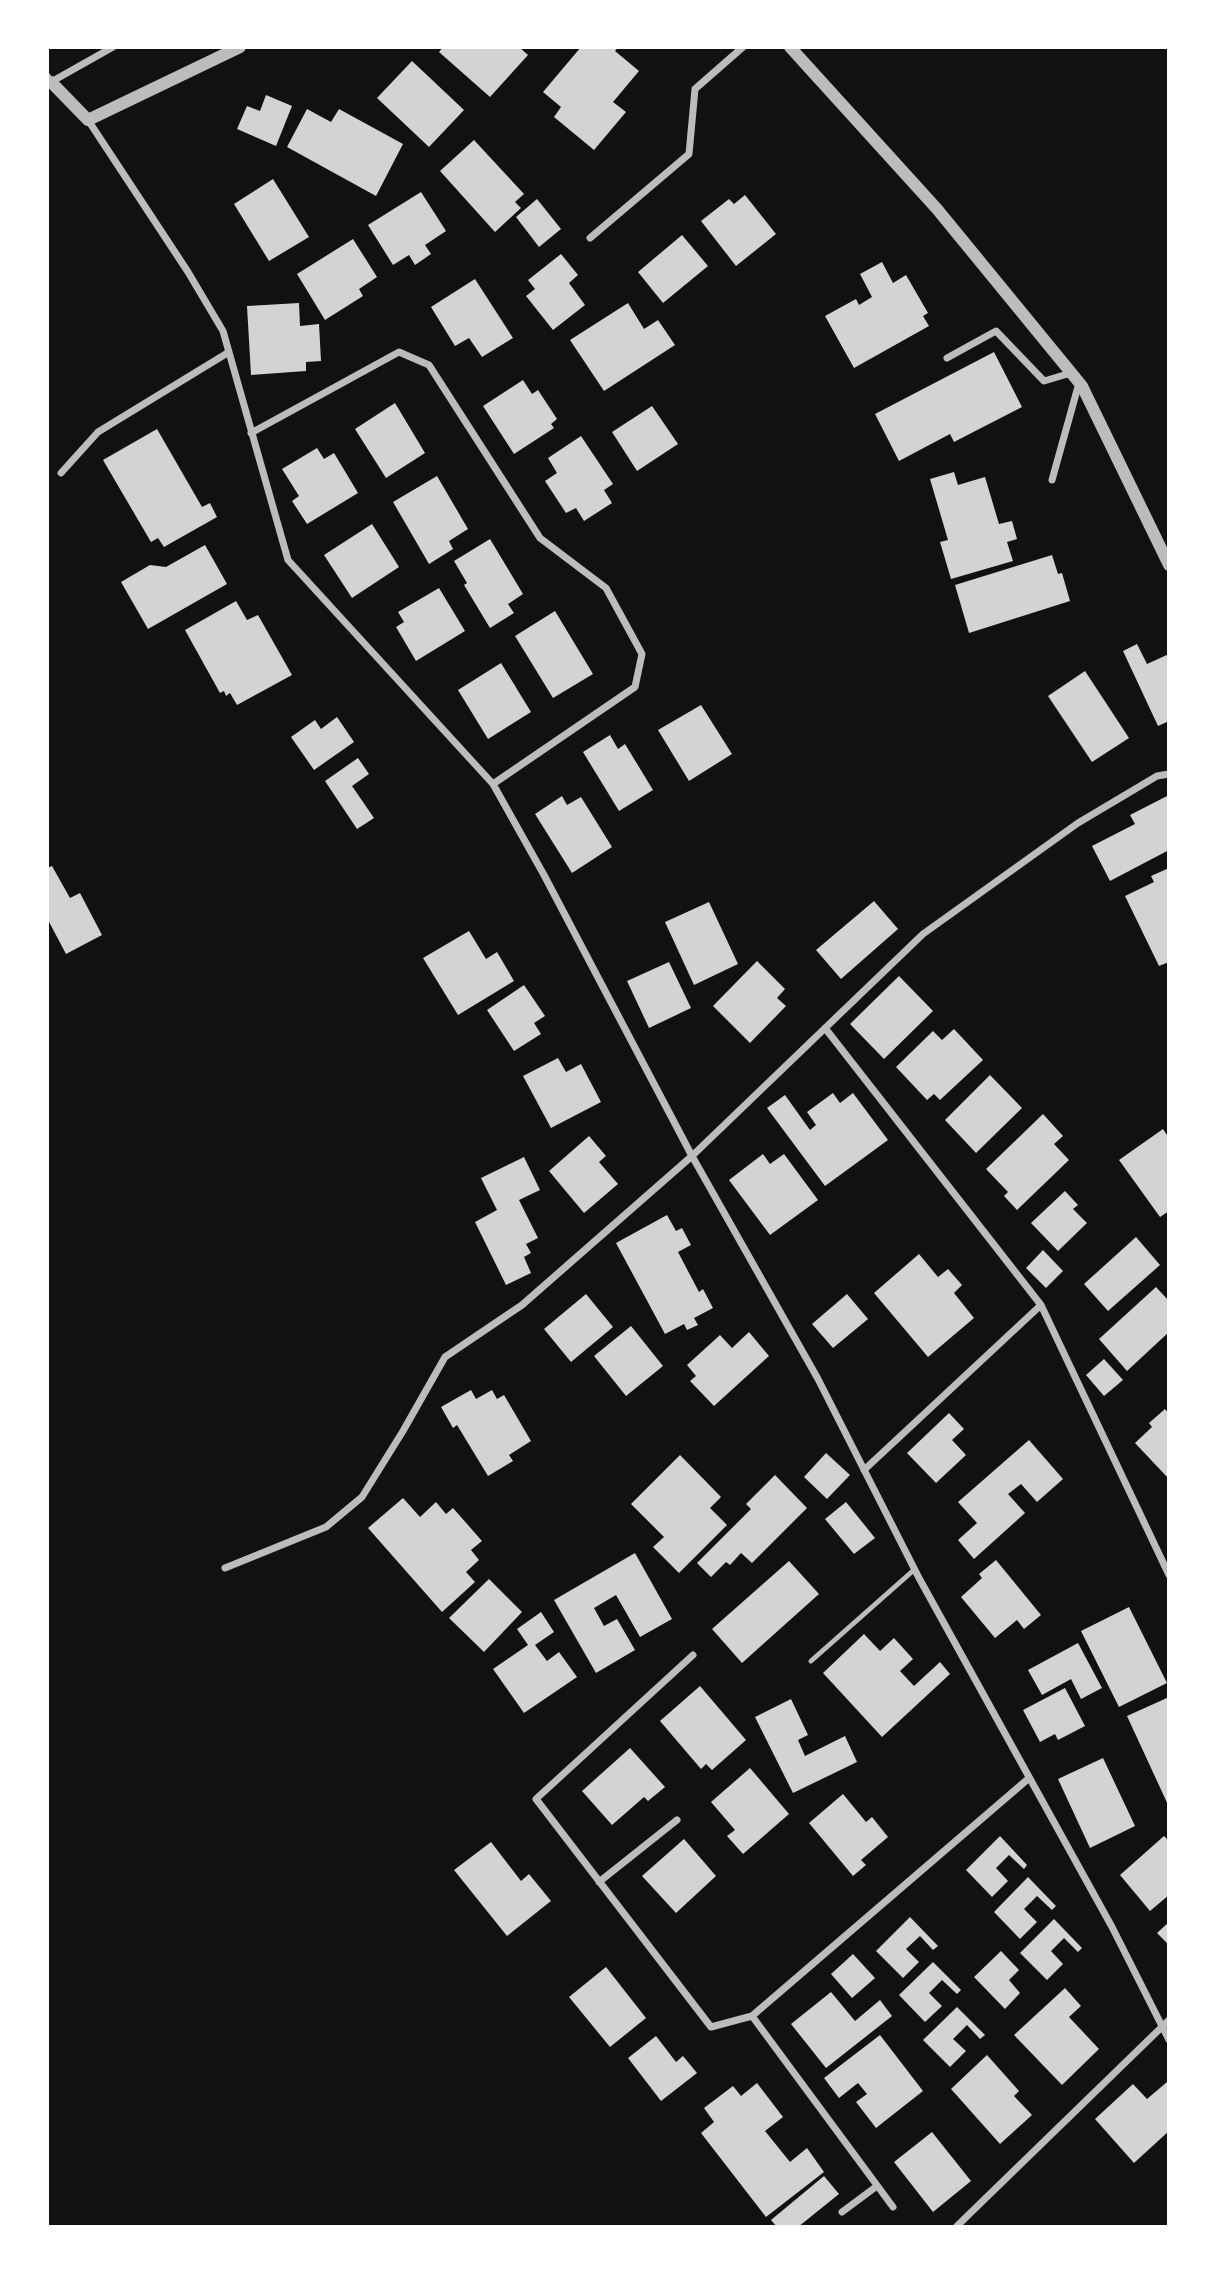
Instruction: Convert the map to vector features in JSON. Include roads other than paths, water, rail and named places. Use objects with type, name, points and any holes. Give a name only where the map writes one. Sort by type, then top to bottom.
[{"type":"street","points":[[113,47],[49,79],[88,120],[188,272],[223,331],[288,560],[493,784],[544,874],[692,1156],[818,1379],[915,1569],[1028,1779],[1112,1927],[1169,2040]]},
{"type":"street","points":[[88,120],[240,47]]},
{"type":"street","points":[[590,238],[688,154],[695,89],[743,47]]},
{"type":"street","points":[[790,47],[937,209],[1075,378],[1169,565]]},
{"type":"street","points":[[947,358],[996,331],[1044,381],[1075,378]]},
{"type":"street","points":[[61,473],[98,432],[229,352]]},
{"type":"street","points":[[251,433],[399,352],[429,365],[540,538],[606,588],[642,654],[635,687],[493,784]]},
{"type":"street","points":[[1052,480],[1075,378]]},
{"type":"street","points":[[225,1568],[326,1527],[362,1497],[445,1357],[522,1305],[692,1156],[923,934],[1078,823],[1157,776],[1169,774]]},
{"type":"street","points":[[825,1028],[1041,1306],[1169,1576]]},
{"type":"street","points":[[864,1469],[1041,1306]]},
{"type":"street","points":[[692,1655],[536,1799],[711,2027],[752,2016],[1028,1779]]},
{"type":"street","points":[[599,1882],[677,1820]]},
{"type":"street","points":[[752,2016],[893,2207]]},
{"type":"street","points":[[957,2226],[1169,2020]]},
{"type":"street","points":[[842,2213],[877,2186]]},
{"type":"lane","points":[[811,1661],[915,1569]]}]
